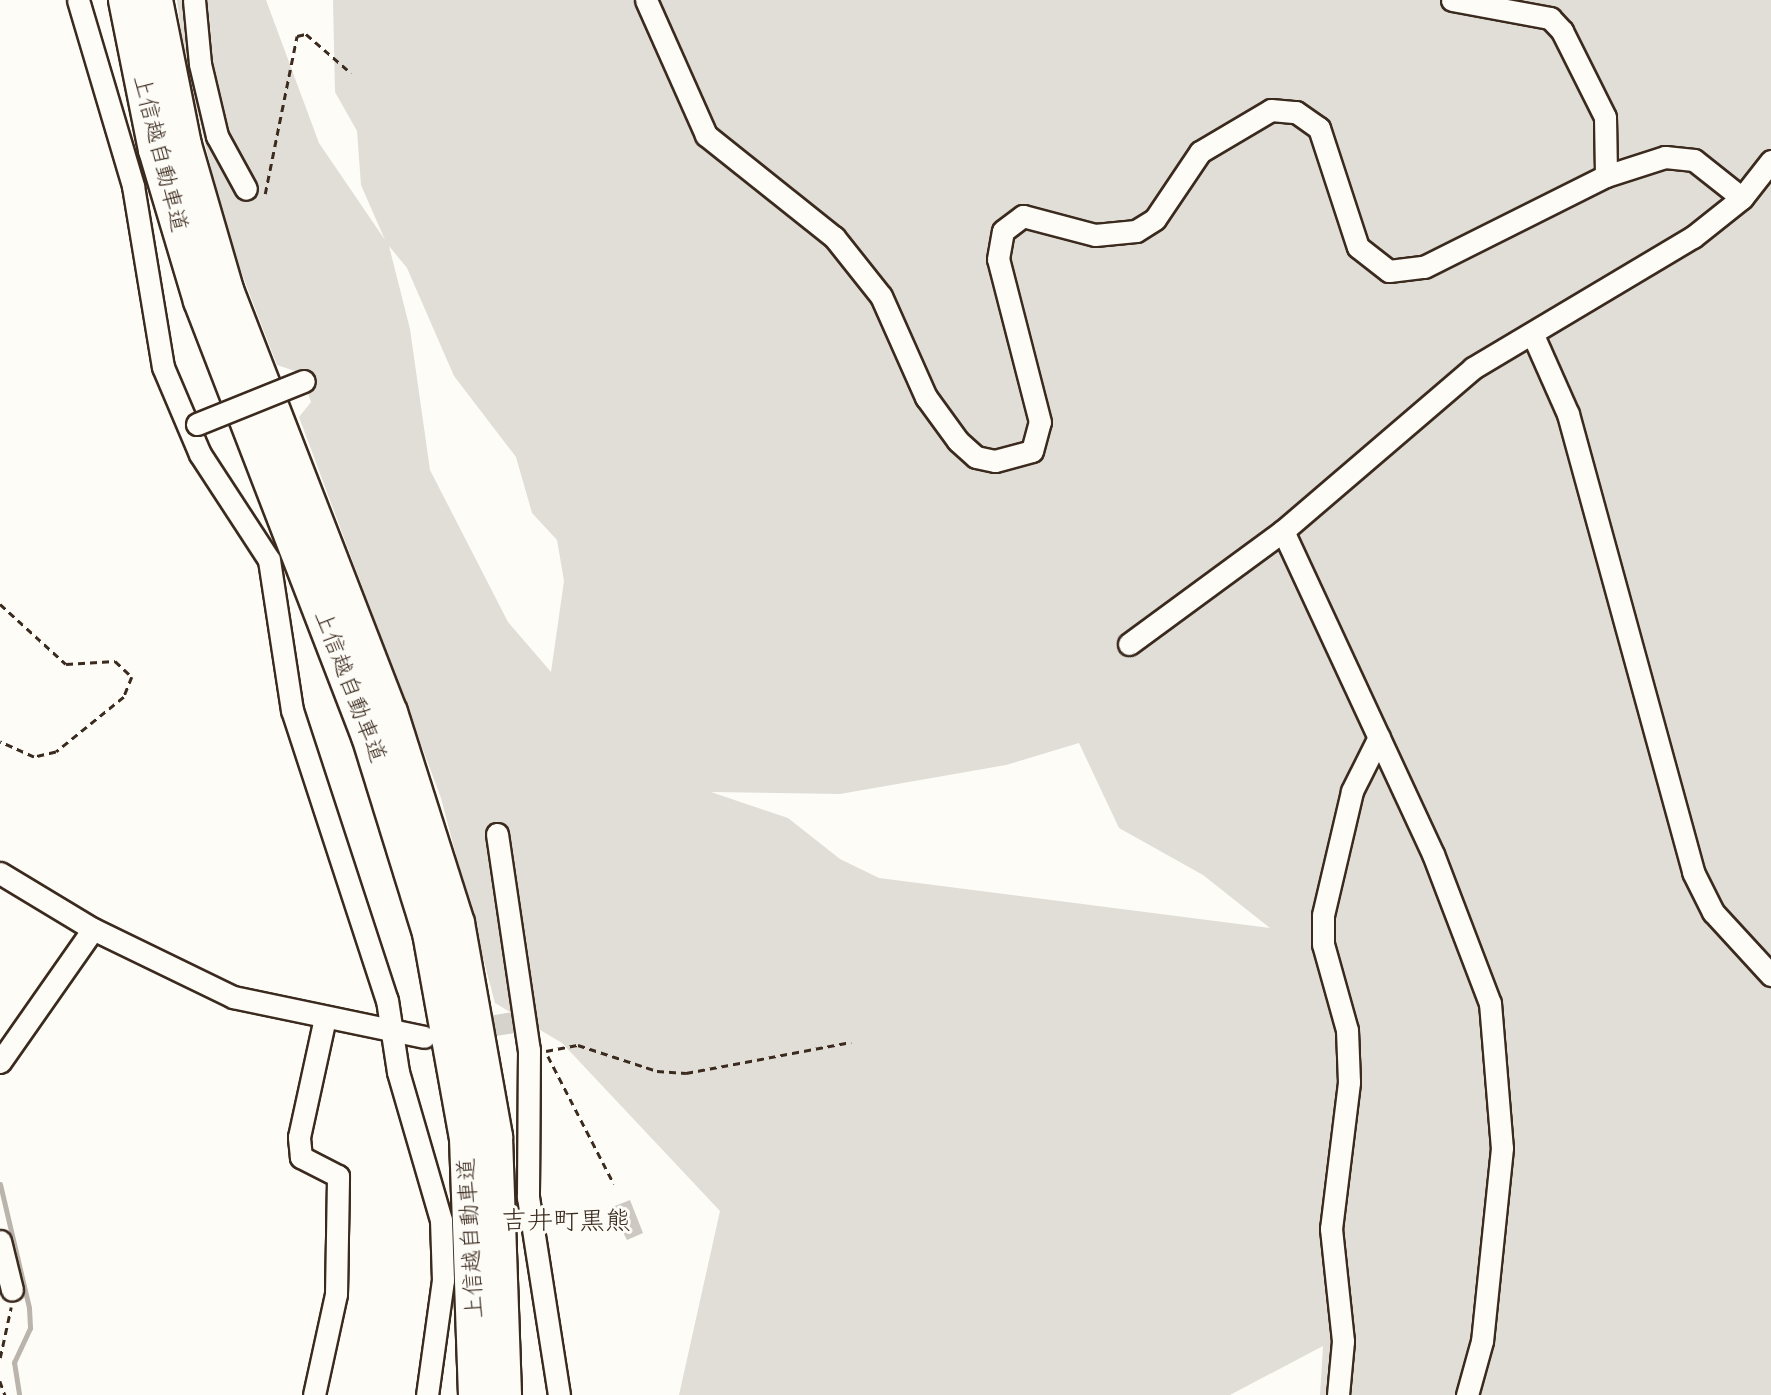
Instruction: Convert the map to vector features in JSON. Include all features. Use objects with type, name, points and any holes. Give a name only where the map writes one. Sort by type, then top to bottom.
[{"type":"highway","name":"上信越自動車道","points":[[125,0],[155,149],[200,301],[368,736],[429,933],[467,1138],[475,1395]]},
{"type":"highway","name":"上信越自動車道","points":[[156,0],[185,145],[227,289],[391,712],[458,923],[496,1137],[505,1395]]},
{"type":"street","points":[[78,0],[133,186],[163,367],[192,426],[273,569],[292,710],[387,1000],[388,1027],[441,1220],[443,1280],[427,1395]]},
{"type":"street","points":[[194,0],[200,64],[217,136],[246,188]]},
{"type":"street","points":[[646,0],[706,135],[834,237],[881,296],[942,419],[976,457],[995,461],[1032,451],[1040,422],[998,259],[1003,231],[1023,216],[1095,235],[1136,232],[1155,219],[1200,152],[1271,110],[1296,112],[1319,128],[1359,247],[1389,271],[1424,268],[1606,176],[1665,157],[1694,160],[1742,198]]},
{"type":"street","points":[[1452,0],[1550,18],[1562,31],[1605,117],[1606,176]]},
{"type":"street","points":[[1129,644],[1283,531],[1473,368],[1533,335],[1693,237],[1742,198],[1771,161]]},
{"type":"street","points":[[1533,335],[1569,414],[1693,872],[1713,912],[1771,975]]},
{"type":"street","points":[[192,426],[304,382]]},
{"type":"street","points":[[1283,531],[1379,737],[1476,964],[1497,1046],[1499,1202],[1482,1341],[1467,1395]]},
{"type":"street","points":[[1339,1395],[1343,1341],[1331,1229],[1349,1082],[1347,1030],[1323,944],[1323,915],[1352,791],[1379,737]]},
{"type":"street","points":[[497,834],[537,1051],[528,1197],[559,1395]]},
{"type":"street","points":[[0,873],[93,929],[233,998],[325,1018],[388,1027],[424,1037]]},
{"type":"street","points":[[0,1062],[93,929]]},
{"type":"street","points":[[314,1395],[336,1294],[338,1176],[301,1157],[299,1137],[325,1018]]},
{"type":"street","points":[[0,1241],[12,1290]]},
{"type":"path","points":[[246,188],[261,198],[267,191],[297,36],[306,34],[351,73]]},
{"type":"path","points":[[0,742],[34,757],[56,752],[124,697],[132,677],[115,661],[66,664],[1,606]]},
{"type":"path","points":[[614,1184],[537,1051],[578,1045],[657,1071],[686,1073],[851,1042]]},
{"type":"path","points":[[0,1358],[12,1290]]},
{"type":"path","points":[[0,1381],[5,1395]]},
{"type":"shaded area","points":[[177,0],[266,0],[319,143],[385,240],[361,185],[357,131],[335,92],[333,0],[1771,0],[1771,1395],[1320,1395],[1323,1346],[1230,1395],[679,1395],[720,1211],[562,1043],[495,1003],[441,798],[299,417],[311,402],[301,373],[277,365],[228,238],[184,57]],"holes":[[[389,246],[407,268],[454,376],[516,457],[532,513],[557,540],[564,581],[551,672],[508,622],[430,470],[410,329]],[[1079,743],[1119,828],[1203,875],[1270,928],[879,878],[840,859],[788,818],[711,792],[840,794],[1006,765]]]},
{"type":"building","points":[[630,1200],[643,1233],[627,1240],[610,1208]]},
{"type":"waterway","points":[[0,1184],[29,1308],[30,1328],[14,1362],[19,1395]]},
{"type":"tunnel","points":[[464,1030],[521,1021]]},
{"type":"district","name":"吉井町黒熊","points":[[566,1223]]}]
